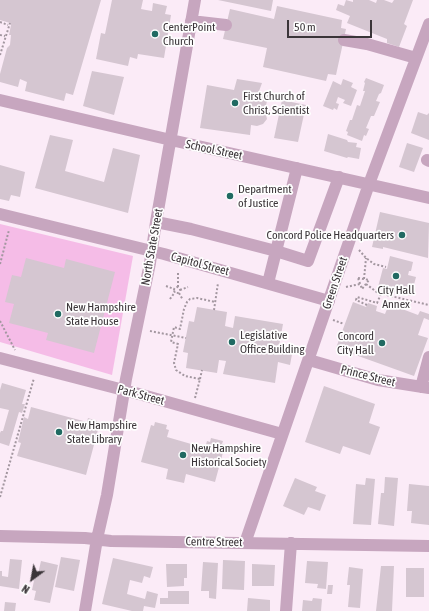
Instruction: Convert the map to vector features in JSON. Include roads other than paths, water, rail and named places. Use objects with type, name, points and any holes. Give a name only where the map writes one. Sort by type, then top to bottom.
[{"type":"street","name":"North State Street","points":[[85,611],[97,539],[107,495],[124,391],[152,252],[191,21],[192,0]]},
{"type":"street","points":[[191,21],[226,25]]},
{"type":"street","name":"Green Street","points":[[245,542],[369,184],[429,25]]},
{"type":"street","points":[[344,40],[367,44],[416,58]]},
{"type":"street","name":"School Street","points":[[0,100],[429,198]]},
{"type":"street","points":[[268,283],[296,168]]},
{"type":"street","points":[[156,222],[191,229],[308,260],[339,177]]},
{"type":"street","name":"Capitol Street","points":[[0,214],[152,252],[329,301]]},
{"type":"street","points":[[425,388],[429,357]]},
{"type":"street","name":"Park Street","points":[[0,358],[139,394],[282,434]]},
{"type":"street","name":"Prince Street","points":[[309,360],[378,380],[425,388]]},
{"type":"street","name":"Centre Street","points":[[0,536],[85,538],[110,542],[245,542],[429,546]]},
{"type":"street","points":[[286,611],[291,543]]},
{"type":"place","name":"CenterPoint Church","points":[[155,34]]},
{"type":"place","name":"First Church of Christ, Scientist","points":[[235,103]]},
{"type":"place","name":"Department of Justice","points":[[230,196]]},
{"type":"place","name":"Concord Police Headquarters","points":[[402,235]]},
{"type":"place","name":"City Hall Annex","points":[[396,276]]},
{"type":"place","name":"New Hampshire State House","points":[[58,314]]},
{"type":"place","name":"Legislative Office Building","points":[[232,342]]},
{"type":"place","name":"Concord City Hall","points":[[382,343]]},
{"type":"place","name":"New Hampshire State Library","points":[[59,432]]},
{"type":"place","name":"New Hampshire Historical Society","points":[[183,455]]}]
